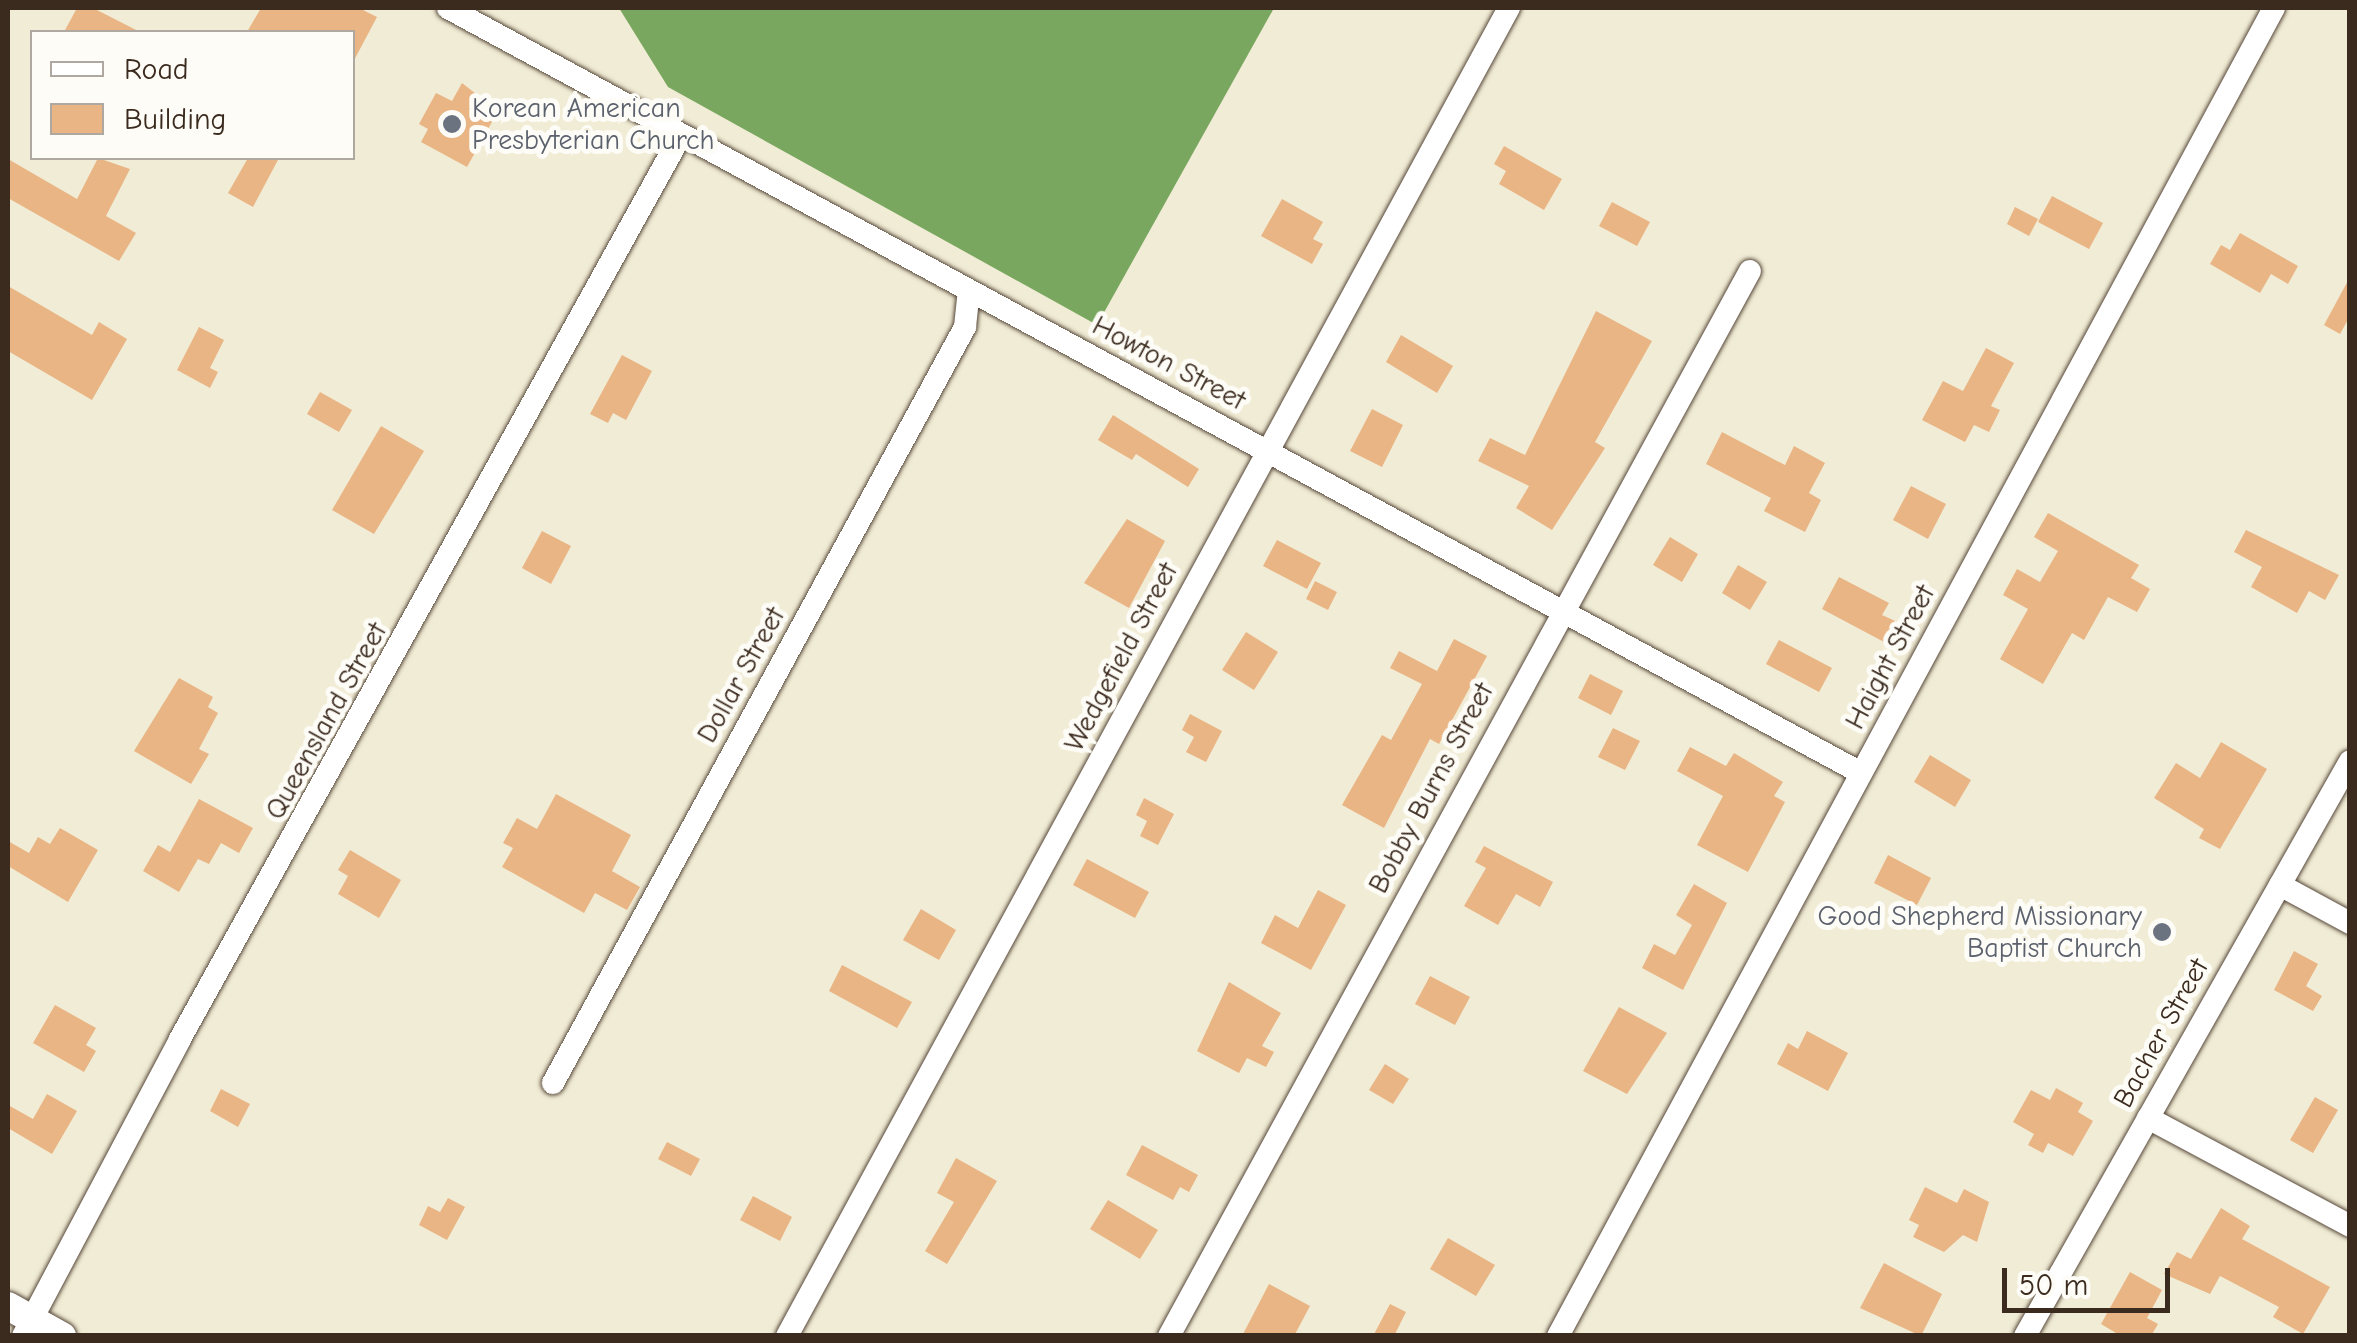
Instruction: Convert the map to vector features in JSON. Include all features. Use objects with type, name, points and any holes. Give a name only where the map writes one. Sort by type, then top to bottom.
[{"type":"street","name":"Howton Street","points":[[448,8],[1861,773]]},
{"type":"street","name":"Wedgefield Street","points":[[787,1336],[1509,8]]},
{"type":"street","name":"Haight Street","points":[[1558,1336],[2274,8]]},
{"type":"street","name":"Queensland Street","points":[[21,1320],[681,135]]},
{"type":"street","name":"Bobby Burns Street","points":[[1169,1336],[1750,270]]},
{"type":"street","name":"Dollar Street","points":[[552,1084],[965,328],[969,291]]},
{"type":"street","name":"Bacher Street","points":[[2026,1336],[2350,761]]},
{"type":"street","points":[[2280,885],[2350,922]]},
{"type":"street","points":[[2148,1118],[2350,1226]]},
{"type":"street","points":[[21,1320],[62,1336]]},
{"type":"green space","points":[[619,8],[1274,8],[1097,325],[668,87]]},
{"type":"building","points":[[77,8],[93,8],[136,30],[65,30]]},
{"type":"building","points":[[261,8],[359,8],[377,17],[355,58],[355,30],[248,30]]},
{"type":"building","points":[[462,83],[498,111],[467,167],[421,142],[428,129],[419,124],[436,93],[452,101]]},
{"type":"building","points":[[1504,146],[1562,179],[1544,210],[1499,184],[1506,171],[1494,164]]},
{"type":"building","points":[[8,159],[77,199],[97,160],[130,169],[106,216],[136,233],[119,261],[8,198]]},
{"type":"building","points":[[247,160],[278,160],[253,207],[228,193]]},
{"type":"building","points":[[2052,196],[2103,223],[2089,249],[2038,222]]},
{"type":"building","points":[[1282,199],[1323,222],[1313,239],[1323,244],[1312,264],[1261,236]]},
{"type":"building","points":[[1612,202],[1650,222],[1637,246],[1599,226]]},
{"type":"building","points":[[2015,207],[2038,219],[2029,236],[2007,224]]},
{"type":"building","points":[[2240,233],[2298,266],[2288,284],[2271,274],[2260,293],[2210,264],[2221,245],[2230,250]]},
{"type":"building","points":[[2350,277],[2350,316],[2340,334],[2324,325]]},
{"type":"building","points":[[8,286],[92,335],[99,322],[127,339],[92,400],[8,351]]},
{"type":"building","points":[[1596,311],[1652,341],[1595,442],[1605,448],[1552,530],[1516,508],[1529,486],[1478,461],[1490,438],[1525,455]]},
{"type":"building","points":[[199,327],[224,340],[210,368],[218,372],[210,388],[177,370]]},
{"type":"building","points":[[1401,335],[1453,366],[1437,393],[1386,362]]},
{"type":"building","points":[[1986,348],[2014,363],[1991,406],[2000,410],[1989,432],[1974,425],[1965,442],[1922,420],[1943,381],[1963,391]]},
{"type":"building","points":[[622,355],[652,371],[626,420],[613,413],[608,423],[590,414]]},
{"type":"building","points":[[320,392],[352,410],[339,432],[307,414]]},
{"type":"building","points":[[1372,409],[1403,425],[1382,467],[1350,451]]},
{"type":"building","points":[[1113,415],[1199,469],[1188,487],[1136,454],[1132,460],[1098,440]]},
{"type":"building","points":[[381,426],[424,451],[374,534],[332,510]]},
{"type":"building","points":[[1722,432],[1785,465],[1794,446],[1825,463],[1809,493],[1821,500],[1805,532],[1764,511],[1771,498],[1706,464]]},
{"type":"building","points":[[1911,486],[1946,504],[1928,539],[1893,520]]},
{"type":"building","points":[[2048,513],[2139,565],[2131,578],[2150,589],[2137,612],[2108,597],[2084,640],[2072,633],[2043,684],[2000,659],[2028,609],[2003,595],[2017,569],[2040,582],[2058,551],[2034,537]]},
{"type":"building","points":[[1127,519],[1165,541],[1129,608],[1084,583]]},
{"type":"building","points":[[2246,530],[2339,575],[2325,600],[2309,591],[2297,613],[2251,587],[2262,567],[2234,552]]},
{"type":"building","points":[[542,531],[571,546],[551,584],[522,568]]},
{"type":"building","points":[[1670,537],[1698,554],[1682,582],[1653,565]]},
{"type":"building","points":[[1277,540],[1321,563],[1307,589],[1263,566]]},
{"type":"building","points":[[1738,565],[1767,582],[1750,610],[1722,593]]},
{"type":"building","points":[[1839,577],[1889,603],[1882,615],[1895,621],[1884,642],[1822,609]]},
{"type":"building","points":[[1315,581],[1337,592],[1328,610],[1306,599]]},
{"type":"building","points":[[1246,632],[1278,652],[1254,690],[1222,670]]},
{"type":"building","points":[[1454,639],[1487,656],[1439,744],[1430,739],[1384,828],[1342,805],[1382,735],[1391,740],[1422,684],[1390,668],[1399,651],[1437,671]]},
{"type":"building","points":[[1779,640],[1832,668],[1819,692],[1766,664]]},
{"type":"building","points":[[1590,674],[1623,691],[1611,715],[1578,698]]},
{"type":"building","points":[[179,678],[213,697],[208,707],[218,713],[199,749],[209,754],[191,784],[134,751]]},
{"type":"building","points":[[1190,714],[1222,731],[1206,762],[1186,752],[1194,737],[1182,730]]},
{"type":"building","points":[[1613,728],[1640,741],[1625,770],[1598,757]]},
{"type":"building","points":[[2221,742],[2267,769],[2220,849],[2199,838],[2204,829],[2154,798],[2176,763],[2200,778]]},
{"type":"building","points":[[1690,747],[1726,766],[1734,753],[1783,782],[1774,796],[1785,802],[1748,872],[1697,845],[1723,796],[1677,771]]},
{"type":"building","points":[[1930,755],[1971,780],[1955,807],[1914,782]]},
{"type":"building","points":[[556,794],[631,835],[612,871],[640,887],[627,910],[595,893],[584,913],[502,867],[513,848],[503,843],[517,818],[537,829]]},
{"type":"building","points":[[1144,798],[1174,814],[1158,845],[1140,836],[1147,821],[1136,815]]},
{"type":"building","points":[[199,799],[253,828],[239,853],[221,843],[209,864],[198,859],[179,892],[143,871],[158,845],[170,852]]},
{"type":"building","points":[[60,828],[98,850],[68,902],[8,866],[8,841],[29,853],[38,837],[50,844]]},
{"type":"building","points":[[1484,846],[1553,882],[1540,907],[1516,894],[1498,925],[1464,906],[1486,868],[1475,862]]},
{"type":"building","points":[[350,850],[401,880],[379,918],[338,894],[348,876],[338,870]]},
{"type":"building","points":[[1888,855],[1931,878],[1917,905],[1874,883]]},
{"type":"building","points":[[1087,859],[1149,892],[1135,918],[1073,885]]},
{"type":"building","points":[[1694,884],[1727,903],[1683,990],[1642,968],[1654,944],[1675,955],[1692,925],[1676,915]]},
{"type":"building","points":[[1318,890],[1346,905],[1311,970],[1261,943],[1275,915],[1298,928]]},
{"type":"building","points":[[921,909],[956,930],[939,960],[903,940]]},
{"type":"building","points":[[2294,951],[2318,964],[2306,986],[2322,996],[2313,1011],[2274,990]]},
{"type":"building","points":[[842,965],[912,1002],[897,1028],[829,991]]},
{"type":"building","points":[[1430,976],[1470,997],[1455,1025],[1415,1004]]},
{"type":"building","points":[[1229,982],[1281,1013],[1262,1046],[1274,1052],[1266,1067],[1247,1058],[1239,1073],[1197,1051]]},
{"type":"building","points":[[55,1005],[96,1028],[86,1045],[96,1051],[84,1072],[33,1043]]},
{"type":"building","points":[[1619,1007],[1667,1033],[1627,1094],[1583,1071]]},
{"type":"building","points":[[1807,1031],[1848,1053],[1828,1091],[1777,1064],[1788,1043],[1798,1049]]},
{"type":"building","points":[[1385,1064],[1409,1079],[1393,1104],[1369,1090]]},
{"type":"building","points":[[2056,1088],[2083,1103],[2078,1112],[2093,1121],[2073,1156],[2048,1143],[2043,1153],[2028,1145],[2034,1134],[2013,1122],[2031,1090],[2050,1100]]},
{"type":"building","points":[[221,1089],[250,1104],[238,1127],[210,1111]]},
{"type":"building","points":[[47,1094],[77,1111],[52,1154],[8,1128],[8,1105],[33,1119]]},
{"type":"building","points":[[2315,1097],[2338,1110],[2313,1153],[2290,1140]]},
{"type":"building","points":[[667,1142],[700,1159],[691,1176],[658,1159]]},
{"type":"building","points":[[1142,1145],[1198,1175],[1189,1192],[1180,1187],[1173,1200],[1126,1175]]},
{"type":"building","points":[[956,1158],[997,1181],[947,1264],[925,1251],[954,1202],[937,1193]]},
{"type":"building","points":[[1925,1187],[1957,1203],[1964,1189],[1989,1202],[1977,1242],[1963,1235],[1944,1252],[1913,1237],[1919,1225],[1909,1220]]},
{"type":"building","points":[[753,1196],[792,1217],[780,1241],[740,1220]]},
{"type":"building","points":[[448,1198],[465,1207],[447,1240],[419,1225],[428,1206],[440,1212]]},
{"type":"building","points":[[1108,1200],[1158,1230],[1140,1259],[1090,1229]]},
{"type":"building","points":[[2221,1208],[2250,1226],[2242,1239],[2330,1287],[2303,1334],[2273,1317],[2279,1307],[2220,1276],[2210,1294],[2164,1274],[2177,1252],[2191,1259]]},
{"type":"building","points":[[1448,1238],[1495,1265],[1476,1296],[1430,1269]]},
{"type":"building","points":[[1884,1263],[1942,1294],[1921,1336],[1860,1308]]},
{"type":"building","points":[[2130,1272],[2162,1290],[2147,1318],[2158,1324],[2151,1336],[2121,1336],[2101,1324]]},
{"type":"building","points":[[1269,1284],[1310,1306],[1294,1336],[1242,1336]]},
{"type":"building","points":[[1390,1304],[1406,1312],[1394,1336],[1373,1336]]},
{"type":"place","name":"Korean American Presbyterian Church","points":[[452,124]]},
{"type":"place","name":"Good Shepherd Missionary Baptist Church","points":[[2162,932]]}]
